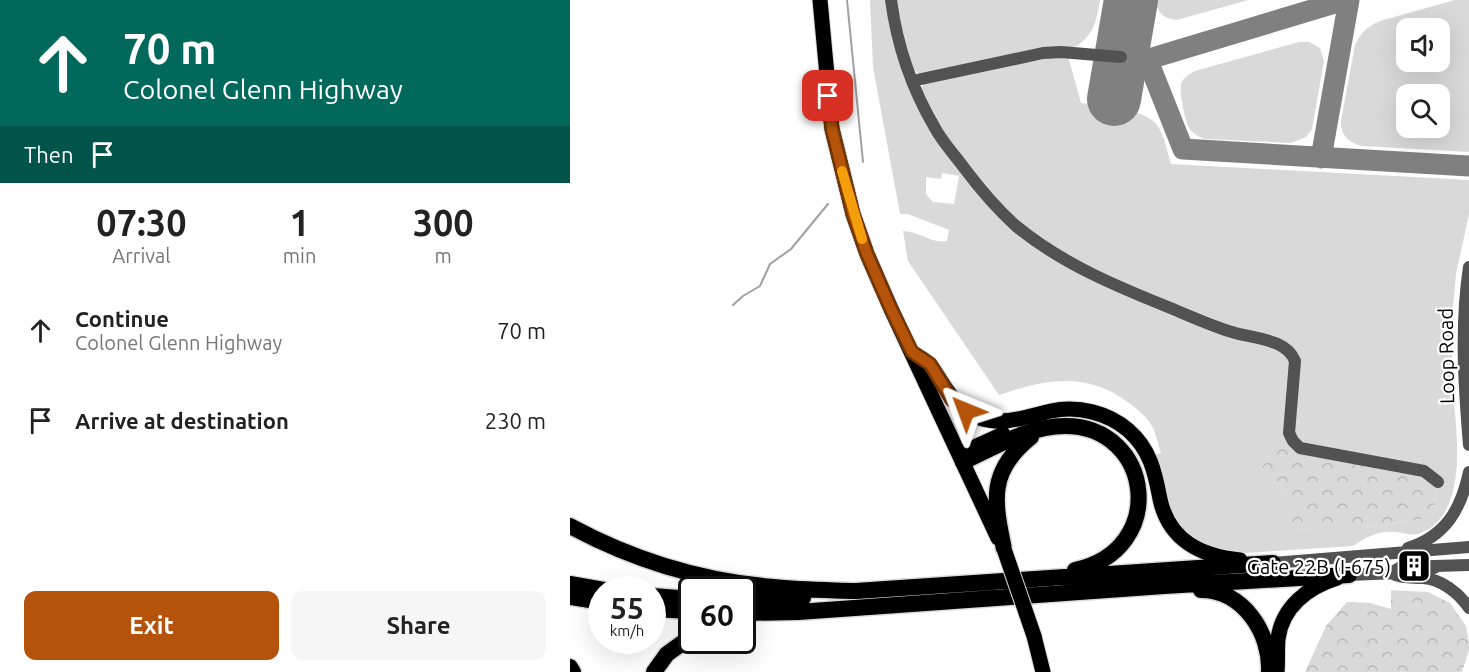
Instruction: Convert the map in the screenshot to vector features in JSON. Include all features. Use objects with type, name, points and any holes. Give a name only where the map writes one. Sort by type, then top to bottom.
[{"type":"highway","points":[[961,458],[1029,431],[1039,422]]},
{"type":"highway","points":[[1004,549],[995,504],[1000,475],[1013,453],[1039,422]]},
{"type":"highway","points":[[1039,422],[1074,426],[1105,437],[1119,449],[1131,465],[1138,492],[1136,522],[1120,547],[1091,566],[1049,578]]},
{"type":"highway","points":[[570,526],[644,559],[708,578],[772,587],[856,591],[1273,563]]},
{"type":"highway","points":[[756,613],[798,612],[1349,575]]},
{"type":"highway","points":[[570,584],[588,587]]},
{"type":"highway","points":[[1164,586],[1214,592],[1241,606],[1254,619],[1262,633],[1268,651],[1269,672]]},
{"type":"highway","points":[[756,599],[847,596],[856,591]]},
{"type":"highway","points":[[570,597],[588,600]]},
{"type":"highway","points":[[756,622],[789,618],[798,612]]},
{"type":"highway","points":[[654,672],[667,654],[678,646]]},
{"type":"highway","points":[[570,667],[573,672]]},
{"type":"main road","points":[[820,0],[830,118],[847,192],[867,254],[1004,549],[1034,636],[1043,672]]},
{"type":"main road","points":[[912,352],[930,364],[952,400],[973,415],[999,421],[1039,422],[1061,409],[1083,410],[1104,416],[1122,425],[1147,452],[1156,475],[1167,518],[1188,544],[1206,554],[1222,559],[1273,563]]},
{"type":"main road","points":[[1277,672],[1278,638],[1293,604],[1315,587],[1349,575]]},
{"type":"street","points":[[891,0],[896,30],[912,81],[935,129],[998,209],[1018,227],[1065,260],[1120,288],[1232,333],[1281,345],[1291,351],[1294,361],[1289,433],[1300,448],[1424,471],[1438,482]]},
{"type":"street","points":[[912,81],[1043,53],[1061,52],[1121,57]]},
{"type":"street","name":"Loop Road","points":[[1469,267],[1462,361],[1469,445]]},
{"type":"street","points":[[1389,553],[1415,545],[1443,527],[1460,506],[1469,472]]},
{"type":"street","points":[[1273,563],[1469,547]]},
{"type":"street","points":[[1435,549],[1430,570],[1438,582]]},
{"type":"street","points":[[1365,556],[1366,574]]},
{"type":"street","points":[[1349,575],[1390,573],[1401,567],[1430,570],[1469,565]]},
{"type":"street","points":[[1390,573],[1401,579],[1425,578],[1438,582],[1455,592],[1469,608]]},
{"type":"green space","points":[[870,0],[889,0],[901,60],[923,110],[960,169],[1007,220],[1034,243],[1105,285],[1199,323],[1284,350],[1288,357],[1291,378],[1286,435],[1290,443],[1273,449],[1262,468],[1267,477],[1279,484],[1288,497],[1292,531],[1312,528],[1366,528],[1428,518],[1434,513],[1437,484],[1440,479],[1424,468],[1302,446],[1297,443],[1293,429],[1298,375],[1293,348],[1228,329],[1119,285],[1090,271],[1035,236],[1012,217],[971,174],[937,122],[921,87],[926,83],[1025,59],[1068,56],[1081,103],[1133,111],[1151,119],[1162,134],[1171,164],[1469,180],[1469,214],[1456,274],[1452,317],[1452,378],[1447,380],[1450,383],[1450,392],[1453,392],[1457,452],[1453,493],[1446,511],[1434,525],[1418,534],[1378,533],[1353,546],[1228,554],[1218,552],[1192,540],[1173,518],[1154,455],[1161,453],[1155,432],[1147,419],[1129,403],[1098,386],[1066,381],[1033,385],[999,395],[908,261],[903,231],[947,241],[949,230],[908,214],[900,214],[873,67]],"holes":[[[942,173],[959,176],[954,204],[933,202],[926,194],[926,177],[941,179]]]},
{"type":"green space","points":[[895,0],[1100,0],[1091,31],[1077,46],[920,75],[912,68]]},
{"type":"green space","points":[[1156,0],[1248,0],[1177,20],[1162,15]]},
{"type":"green space","points":[[1455,0],[1469,0],[1469,152],[1362,146],[1353,143],[1344,134],[1341,121],[1355,45],[1359,37],[1372,25]]},
{"type":"green space","points":[[1299,42],[1309,42],[1320,48],[1324,61],[1312,129],[1306,137],[1291,143],[1205,139],[1196,135],[1189,128],[1181,94],[1181,84],[1186,76],[1195,71]]},
{"type":"green space","points":[[1290,443],[1423,474],[1437,484],[1434,513],[1428,518],[1366,528],[1312,528],[1292,531],[1289,502],[1285,492],[1279,484],[1267,477],[1262,468],[1273,449]]},
{"type":"green space","points":[[1391,590],[1428,592],[1450,603],[1466,626],[1469,642],[1469,650],[1462,672],[1305,672],[1326,626],[1347,602],[1370,603],[1391,609]]},
{"type":"waterway","points":[[847,0],[863,162]]},
{"type":"waterway","points":[[733,305],[760,286],[770,264],[791,249],[828,204]]},
{"type":"taxiway","points":[[1119,68],[1345,0]]},
{"type":"taxiway","points":[[1321,158],[1349,0]]},
{"type":"taxiway","points":[[1148,61],[1183,149],[1469,166]]},
{"type":"runway","points":[[1114,99],[1131,0]]},
{"type":"slow traffic","points":[[842,171],[862,239]]},
{"type":"place","name":"Gate 22B (I-675)","points":[[1414,566]]},
{"type":"route","points":[[828,96],[832,129],[853,214],[867,254],[891,309],[912,352],[930,364],[952,400],[966,411]]}]
